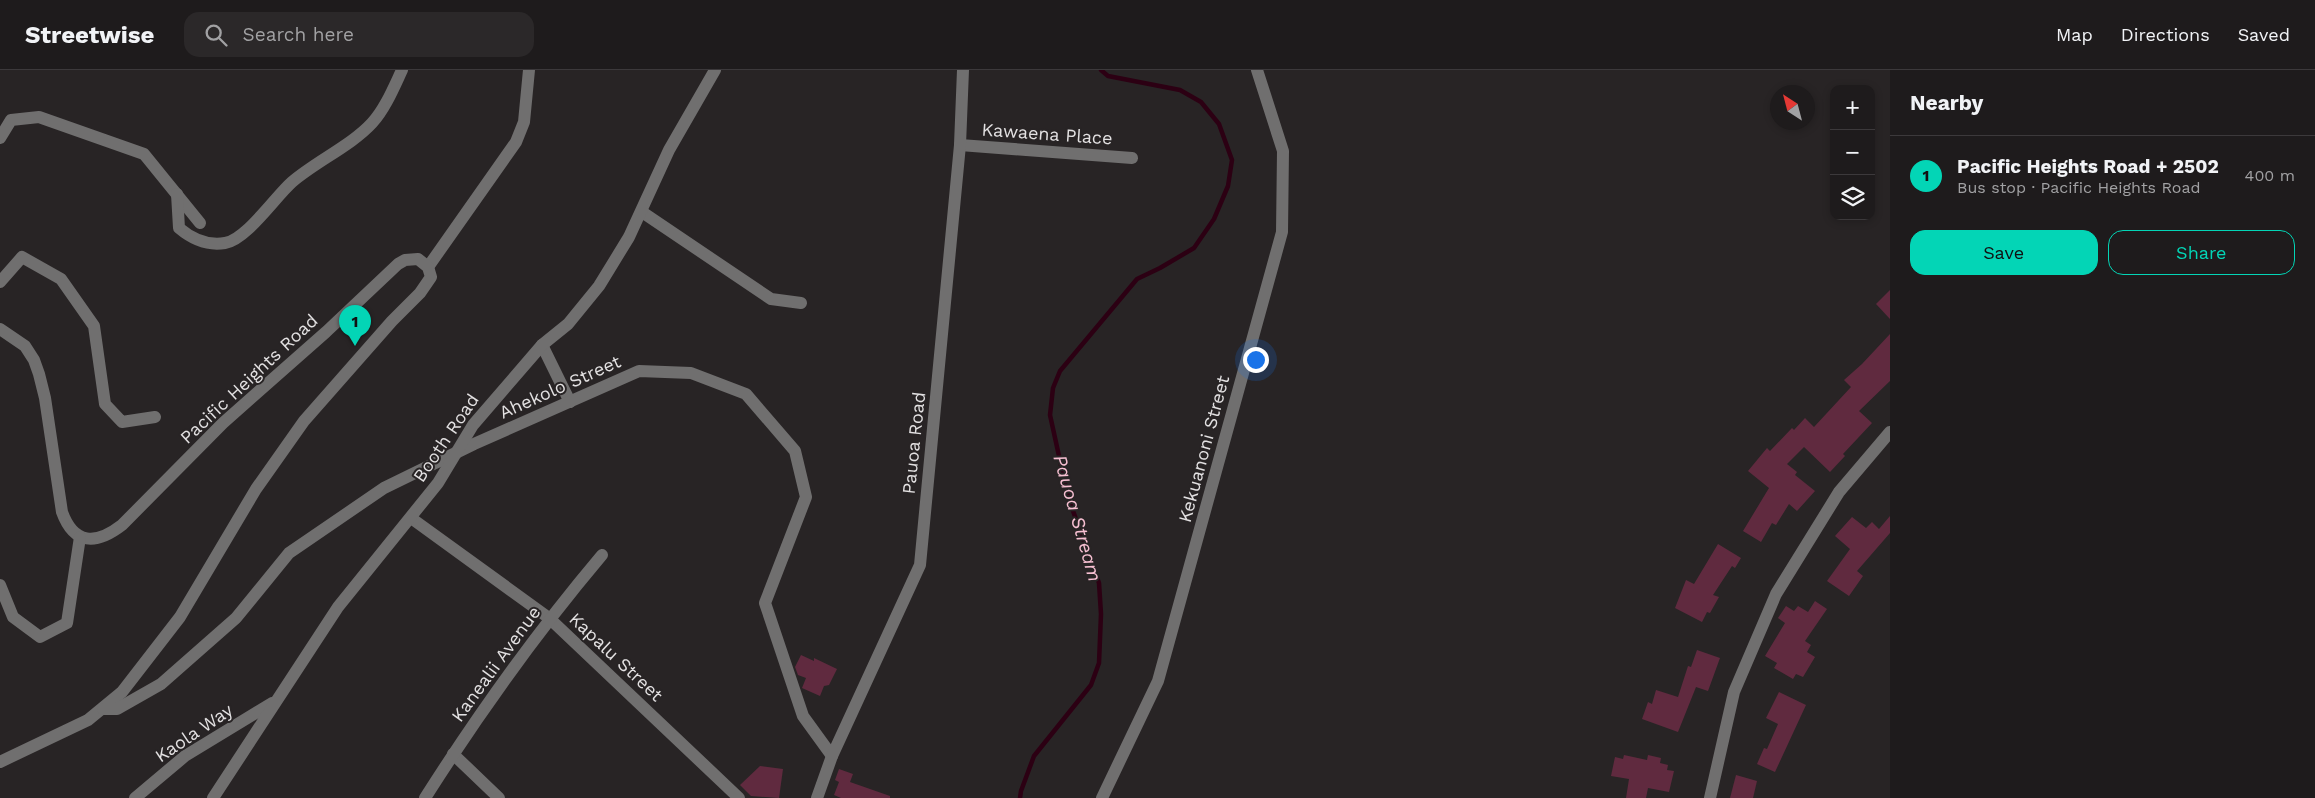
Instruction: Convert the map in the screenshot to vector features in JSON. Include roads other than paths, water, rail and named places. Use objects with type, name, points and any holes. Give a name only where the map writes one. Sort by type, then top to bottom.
[{"type":"street","points":[[177,194],[179,228],[188,236],[207,243],[226,243],[248,229],[292,182],[372,123],[389,98],[402,70]]},
{"type":"street","points":[[0,762],[88,720],[103,709],[122,692],[180,617],[256,489],[304,421],[427,284],[431,277],[428,267],[516,142],[524,122],[529,70]]},
{"type":"street","name":"Booth Road","points":[[214,798],[338,607],[411,518],[457,453],[473,425],[542,345],[568,324],[600,286],[642,212],[670,150],[715,70]]},
{"type":"street","name":"Pauoa Road","points":[[816,798],[832,756],[920,565],[960,145],[964,70]]},
{"type":"street","name":"Kekuanoni Street","points":[[1102,798],[1158,681],[1282,232],[1283,151],[1256,70]]},
{"type":"street","points":[[0,138],[11,120],[39,117],[144,154],[200,223]]},
{"type":"street","name":"Kawaena Place","points":[[960,145],[1132,158]]},
{"type":"street","points":[[642,212],[771,299],[801,303]]},
{"type":"street","points":[[0,282],[22,257],[61,279],[94,326],[105,404],[122,422],[155,417]]},
{"type":"street","name":"Pacific Heights Road","points":[[80,537],[91,540],[101,538],[122,525],[223,423],[326,332],[398,264],[405,260],[418,259],[428,267]]},
{"type":"street","points":[[0,329],[18,339],[34,360],[45,398],[62,512],[68,526],[80,537],[67,624],[40,637],[13,617],[0,585]]},
{"type":"street","points":[[542,345],[570,402]]},
{"type":"street","name":"Ahekolo Street","points":[[103,709],[117,709],[161,684],[236,618],[289,553],[384,488],[457,453],[639,372],[691,373],[746,394],[795,451],[806,497],[765,603],[802,716],[832,756]]},
{"type":"street","points":[[1710,798],[1734,692],[1776,594],[1839,492],[1890,432]]},
{"type":"street","name":"Kapalu Street","points":[[411,518],[549,618],[739,798]]},
{"type":"street","name":"Kanealii Avenue","points":[[425,798],[453,754],[549,618],[602,555]]},
{"type":"street","name":"Kaola Way","points":[[135,798],[185,756],[276,701]]},
{"type":"street","points":[[453,754],[499,798]]},
{"type":"waterway","name":"Pauoa Stream","points":[[1020,798],[1034,756],[1091,685],[1099,663],[1101,614],[1099,583],[1068,497],[1050,415],[1053,388],[1060,371],[1137,279],[1194,248],[1214,219],[1228,186],[1232,160],[1219,124],[1201,102],[1180,90],[1108,76],[1101,70]]},
{"type":"place","name":"Pacific Heights Road + 2502","points":[[355,346]]}]
